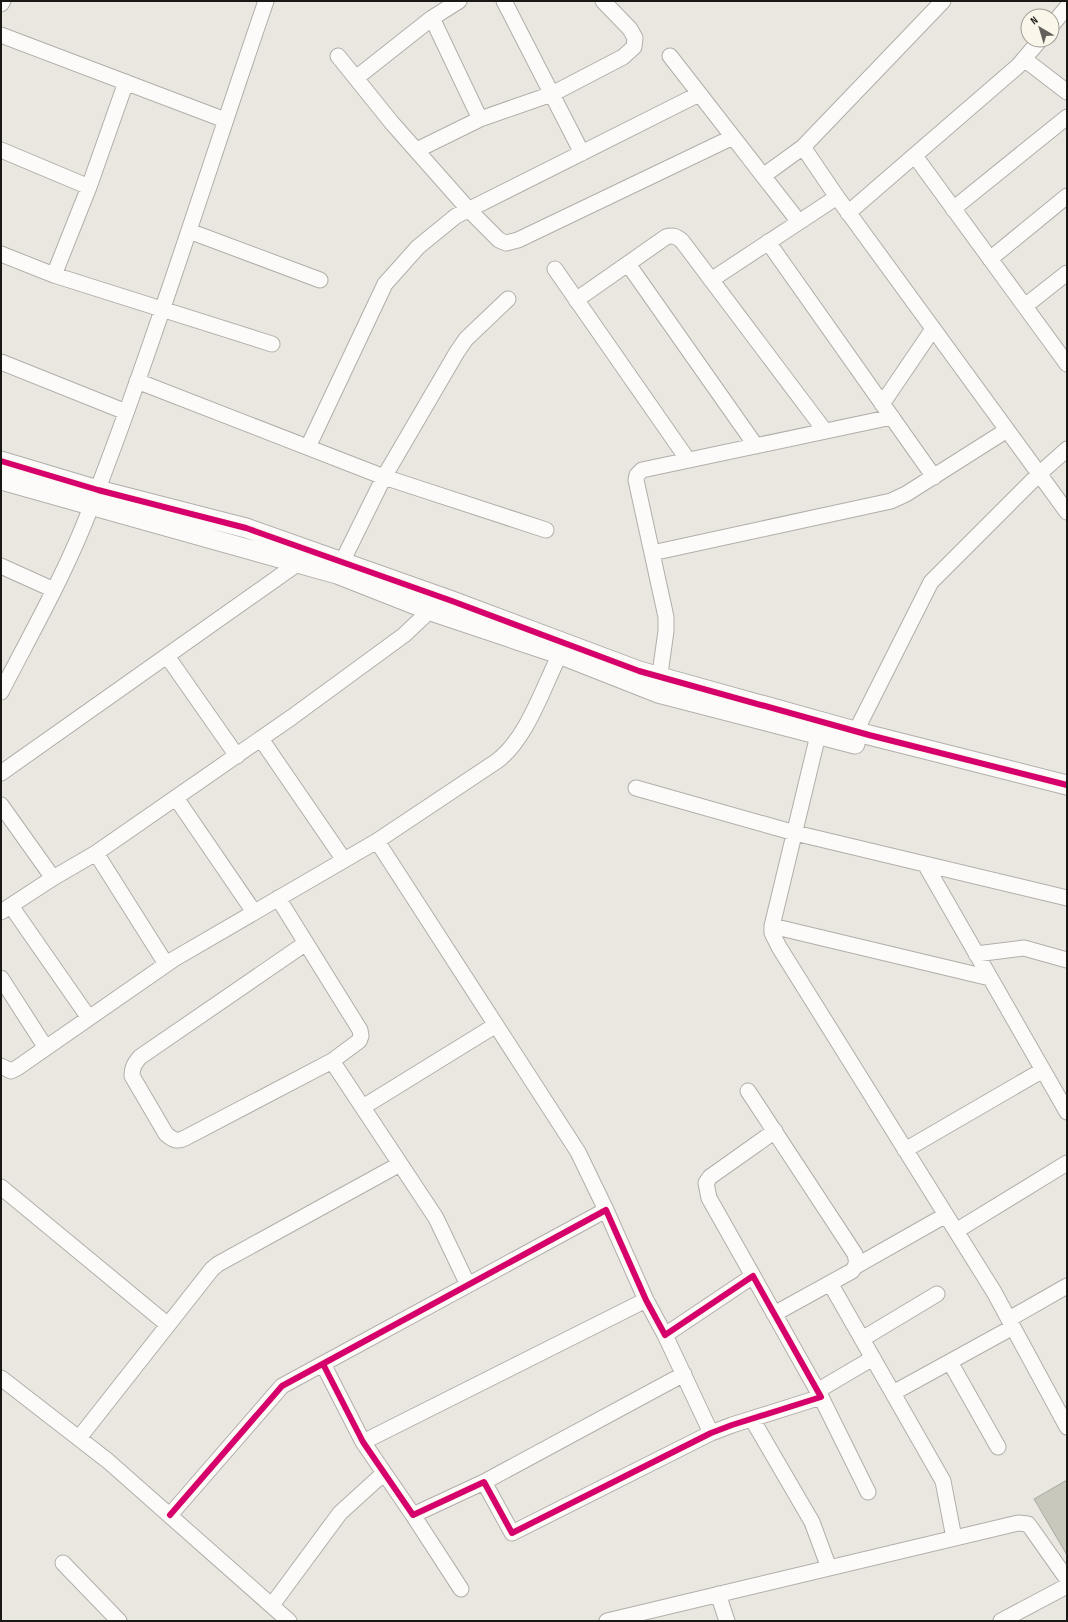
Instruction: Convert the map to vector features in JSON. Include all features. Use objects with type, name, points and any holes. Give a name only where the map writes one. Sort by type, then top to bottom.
[{"type":"street","points":[[1,692],[54,590],[95,498],[163,310],[225,120],[266,1]]},
{"type":"street","points":[[356,78],[432,18],[460,1]]},
{"type":"street","points":[[504,1],[582,153]]},
{"type":"street","points":[[417,150],[480,119],[552,94],[623,57],[634,47],[635,38],[630,29],[603,1]]},
{"type":"street","points":[[763,176],[803,147],[943,1]]},
{"type":"street","points":[[1060,15],[1067,7]]},
{"type":"street","points":[[432,18],[480,119]]},
{"type":"street","points":[[1,35],[225,120]]},
{"type":"street","points":[[848,213],[1018,66],[1033,48]]},
{"type":"street","points":[[338,56],[469,210],[498,240],[506,243],[512,242],[733,138]]},
{"type":"street","points":[[670,56],[799,222]]},
{"type":"street","points":[[1024,59],[1067,92]]},
{"type":"street","points":[[54,276],[89,186],[126,82]]},
{"type":"street","points":[[308,447],[385,284],[418,247],[456,216],[699,94]]},
{"type":"street","points":[[953,209],[1067,117]]},
{"type":"street","points":[[803,147],[848,213],[1067,512]]},
{"type":"street","points":[[1,150],[89,186]]},
{"type":"street","points":[[915,156],[1066,361]]},
{"type":"street","points":[[990,259],[1067,196]]},
{"type":"street","points":[[711,280],[837,197]]},
{"type":"street","points":[[189,230],[320,280]]},
{"type":"street","points":[[576,300],[666,237],[676,236],[682,240],[825,431]]},
{"type":"street","points":[[768,242],[934,477]]},
{"type":"street","points":[[1,254],[54,276],[272,344]]},
{"type":"street","points":[[628,264],[756,446]]},
{"type":"street","points":[[555,269],[688,460]]},
{"type":"street","points":[[1025,306],[1067,273]]},
{"type":"street","points":[[342,562],[384,477],[461,345],[508,299]]},
{"type":"street","points":[[882,404],[933,329]]},
{"type":"street","points":[[1,362],[126,412]]},
{"type":"street","points":[[137,380],[384,477],[546,530]]},
{"type":"street","points":[[650,682],[666,625],[636,480],[637,475],[642,470],[892,417]]},
{"type":"street","points":[[652,553],[891,501],[934,477],[1007,430]]},
{"type":"street","points":[[854,737],[931,582],[1039,474],[1067,449]]},
{"type":"street","points":[[1,461],[95,498],[297,564],[337,574],[437,604],[650,682],[821,729],[1067,785]]},
{"type":"street","points":[[1,480],[246,528],[342,562],[437,604]]},
{"type":"street","points":[[1,773],[314,552]]},
{"type":"street","points":[[1,566],[54,590]]},
{"type":"street","points":[[90,1018],[6,909],[53,878],[96,854],[237,756],[398,639],[437,604]]},
{"type":"street","points":[[1,1066],[11,1071],[90,1018],[166,964],[377,841],[504,755],[526,724],[562,649]]},
{"type":"street","points":[[167,656],[237,756]]},
{"type":"street","points":[[821,729],[772,926],[772,932],[779,947],[994,1292],[1067,1427]]},
{"type":"street","points":[[854,737],[1067,798]]},
{"type":"street","points":[[261,739],[344,860]]},
{"type":"street","points":[[636,788],[795,834],[1067,898]]},
{"type":"street","points":[[176,798],[254,912]]},
{"type":"street","points":[[1,805],[53,878]]},
{"type":"street","points":[[377,841],[578,1152],[606,1210],[646,1300],[665,1335],[711,1433]]},
{"type":"street","points":[[96,854],[166,964]]},
{"type":"street","points":[[925,864],[1067,1112]]},
{"type":"street","points":[[278,898],[306,943],[360,1030],[361,1036],[359,1041],[332,1061],[179,1141],[172,1139],[166,1134],[132,1076],[132,1069],[140,1057],[306,943]]},
{"type":"street","points":[[772,926],[990,978]]},
{"type":"street","points":[[976,954],[1024,948],[1066,961]]},
{"type":"street","points":[[1,978],[46,1048]]},
{"type":"street","points":[[363,1107],[496,1025]]},
{"type":"street","points":[[332,1061],[440,1225],[468,1285]]},
{"type":"street","points":[[905,1150],[1043,1070]]},
{"type":"street","points":[[748,1091],[855,1254],[856,1266]]},
{"type":"street","points":[[775,1131],[710,1178],[706,1183],[708,1198],[819,1394],[868,1492]]},
{"type":"street","points":[[956,1231],[1067,1163]]},
{"type":"street","points":[[79,1438],[212,1269],[223,1260],[400,1164]]},
{"type":"street","points":[[1,1187],[168,1325]]},
{"type":"street","points":[[170,1515],[282,1386],[606,1210]]},
{"type":"street","points":[[774,1314],[852,1271],[856,1266],[946,1215]]},
{"type":"street","points":[[665,1335],[753,1276]]},
{"type":"street","points":[[830,1283],[943,1481],[954,1538]]},
{"type":"street","points":[[893,1393],[950,1362],[1067,1286]]},
{"type":"street","points":[[862,1339],[937,1294]]},
{"type":"street","points":[[363,1442],[646,1300]]},
{"type":"street","points":[[484,1482],[512,1533],[711,1433],[819,1394],[873,1358]]},
{"type":"street","points":[[950,1362],[998,1447]]},
{"type":"street","points":[[323,1364],[363,1442],[461,1589]]},
{"type":"street","points":[[413,1515],[484,1482],[684,1374]]},
{"type":"street","points":[[1,1378],[108,1461],[289,1621]]},
{"type":"street","points":[[750,1420],[812,1522],[829,1568]]},
{"type":"street","points":[[272,1605],[345,1507],[384,1473]]},
{"type":"street","points":[[607,1621],[693,1599],[1018,1523],[1028,1524],[1067,1579]]},
{"type":"street","points":[[63,1563],[119,1621]]},
{"type":"street","points":[[1001,1621],[1067,1586]]},
{"type":"street","points":[[715,1595],[727,1621]]},
{"type":"building","points":[[1067,1480],[1067,1555],[1034,1499]]},
{"type":"cycle path","points":[[1,461],[98,490],[246,528],[452,601],[639,671],[869,735],[1067,785]]},
{"type":"cycle path","points":[[170,1515],[282,1386],[606,1210],[646,1300],[665,1335],[753,1276],[821,1397],[711,1433],[512,1533],[484,1482],[413,1515],[363,1442],[323,1364]]}]
